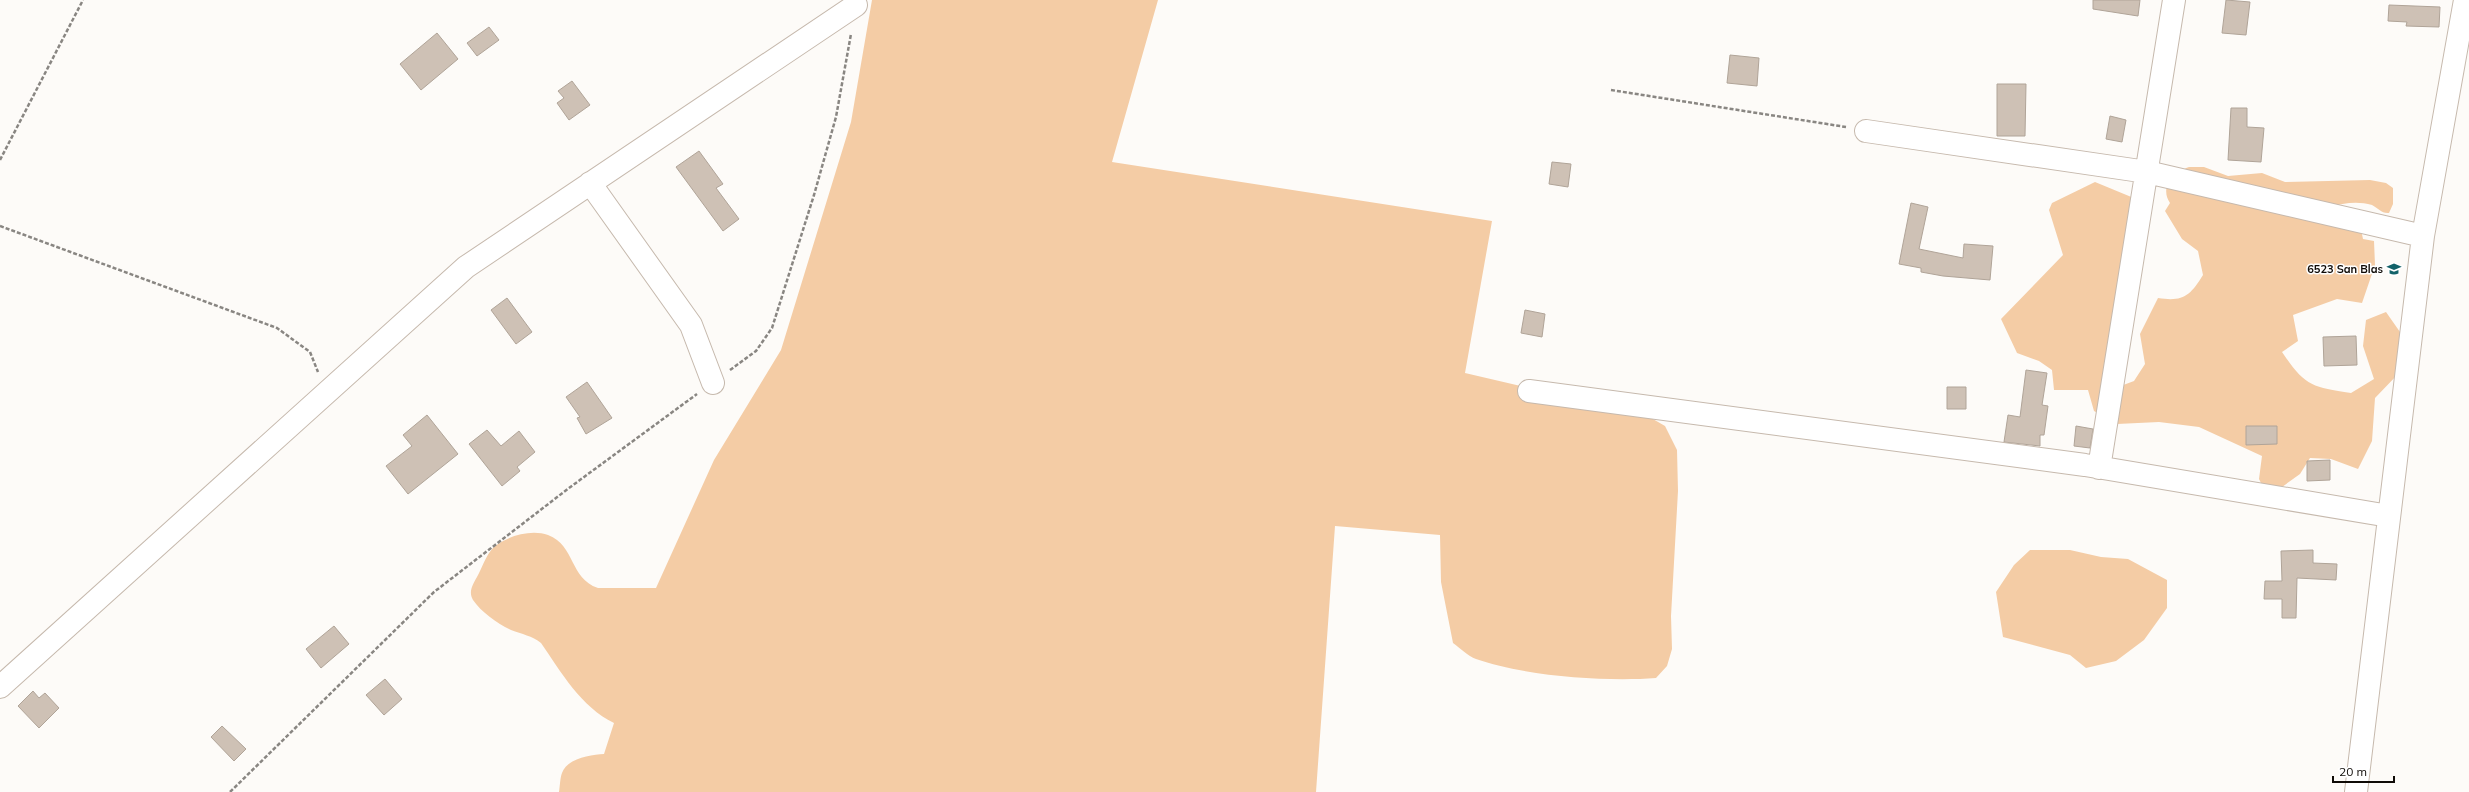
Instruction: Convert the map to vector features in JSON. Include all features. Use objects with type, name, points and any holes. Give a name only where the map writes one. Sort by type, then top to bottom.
[{"type":"street","points":[[2099,468],[2174,0]]},
{"type":"street","points":[[2356,792],[2423,236],[2466,0]]},
{"type":"street","points":[[0,687],[466,267],[856,5]]},
{"type":"street","points":[[1866,130],[2147,172],[2423,236]]},
{"type":"street","points":[[590,183],[691,325],[713,383]]},
{"type":"street","points":[[1529,391],[2099,468],[2389,516]]},
{"type":"path","points":[[0,160],[84,0]]},
{"type":"path","points":[[230,792],[434,592],[569,488],[756,351],[772,328],[814,195],[836,117],[856,5]]},
{"type":"path","points":[[1611,90],[1866,130]]},
{"type":"path","points":[[0,226],[277,328],[310,352],[327,392]]},
{"type":"shaded area","points":[[872,0],[1158,0],[1112,162],[1492,221],[1465,373],[1646,415],[1665,426],[1677,450],[1678,491],[1671,616],[1672,649],[1667,666],[1656,678],[1613,679],[1541,674],[1495,665],[1473,658],[1453,643],[1441,582],[1440,535],[1335,526],[1316,792],[559,792],[562,773],[569,764],[580,758],[604,754],[614,723],[591,708],[564,677],[541,643],[511,630],[495,621],[480,609],[473,600],[471,594],[473,585],[486,558],[498,544],[519,535],[527,533],[541,533],[557,540],[564,547],[582,577],[598,588],[656,588],[714,460],[781,350],[851,122]]},
{"type":"shaded area","points":[[2189,167],[2204,167],[2228,176],[2262,173],[2285,182],[2370,180],[2386,183],[2393,188],[2393,204],[2389,213],[2382,212],[2372,205],[2361,203],[2330,207],[2360,225],[2363,239],[2374,241],[2375,265],[2362,303],[2337,299],[2293,315],[2298,341],[2282,352],[2297,372],[2310,383],[2327,389],[2351,393],[2374,379],[2363,346],[2366,320],[2386,312],[2400,332],[2400,372],[2375,398],[2372,441],[2358,469],[2331,459],[2310,458],[2300,474],[2268,497],[2259,479],[2262,456],[2199,427],[2159,422],[2117,424],[2094,411],[2088,390],[2054,390],[2052,370],[2039,361],[2017,353],[2001,319],[2063,255],[2049,210],[2052,203],[2095,182],[2141,201],[2118,387],[2134,381],[2145,364],[2140,334],[2158,298],[2174,299],[2185,296],[2190,293],[2203,275],[2198,251],[2182,239],[2165,211],[2170,203],[2167,197],[2167,186],[2173,176]]},
{"type":"shaded area","points":[[2030,550],[2070,550],[2101,557],[2128,559],[2167,580],[2167,608],[2144,640],[2116,661],[2086,668],[2070,655],[2003,637],[1996,592],[2014,565]]},
{"type":"building","points":[[2093,0],[2140,0],[2138,16],[2093,9]]},
{"type":"building","points":[[2226,0],[2250,2],[2246,35],[2222,33]]},
{"type":"building","points":[[2389,5],[2440,7],[2439,27],[2406,26],[2407,22],[2388,21]]},
{"type":"building","points":[[489,27],[499,40],[477,56],[467,43]]},
{"type":"building","points":[[437,33],[458,59],[421,90],[400,64]]},
{"type":"building","points":[[1730,55],[1759,58],[1757,86],[1727,83]]},
{"type":"building","points":[[572,81],[590,105],[569,120],[557,103],[564,98],[558,91]]},
{"type":"building","points":[[1997,84],[2026,84],[2025,136],[1997,136]]},
{"type":"building","points":[[2231,108],[2247,108],[2247,127],[2264,128],[2261,162],[2228,160]]},
{"type":"building","points":[[2110,116],[2126,120],[2122,142],[2106,139]]},
{"type":"building","points":[[699,151],[723,184],[716,188],[739,219],[723,231],[676,167]]},
{"type":"building","points":[[1552,162],[1571,164],[1568,187],[1549,184]]},
{"type":"building","points":[[1911,203],[1928,207],[1919,249],[1963,258],[1964,244],[1993,246],[1990,280],[1943,276],[1921,272],[1921,268],[1899,264]]},
{"type":"building","points":[[507,298],[532,332],[516,344],[491,310]]},
{"type":"building","points":[[1525,310],[1545,314],[1542,337],[1521,333]]},
{"type":"building","points":[[2356,336],[2357,365],[2324,366],[2323,337]]},
{"type":"building","points":[[2026,370],[2047,373],[2042,405],[2048,406],[2044,435],[2040,435],[2040,446],[2004,442],[2008,415],[2020,417]]},
{"type":"building","points":[[587,382],[612,418],[586,434],[577,418],[580,417],[566,397]]},
{"type":"building","points":[[1947,387],[1966,387],[1966,409],[1947,409]]},
{"type":"building","points":[[427,415],[458,454],[408,494],[386,466],[412,446],[403,435]]},
{"type":"building","points":[[2076,426],[2093,429],[2090,448],[2074,446]]},
{"type":"building","points":[[2246,426],[2277,426],[2277,444],[2246,445]]},
{"type":"building","points":[[487,430],[501,446],[519,431],[535,452],[517,467],[520,471],[502,486],[469,444]]},
{"type":"building","points":[[2330,460],[2330,480],[2307,481],[2307,461]]},
{"type":"building","points":[[2313,550],[2313,563],[2337,564],[2336,580],[2297,578],[2296,618],[2282,618],[2282,599],[2264,599],[2265,581],[2282,581],[2281,551]]},
{"type":"building","points":[[334,626],[349,644],[321,668],[306,649]]},
{"type":"building","points":[[385,679],[402,699],[384,715],[366,695]]},
{"type":"building","points":[[33,691],[39,698],[45,693],[59,708],[39,728],[18,706]]},
{"type":"building","points":[[222,726],[246,749],[234,761],[211,737]]},
{"type":"place","name":"6523 San Blas","points":[[2394,269]]}]
